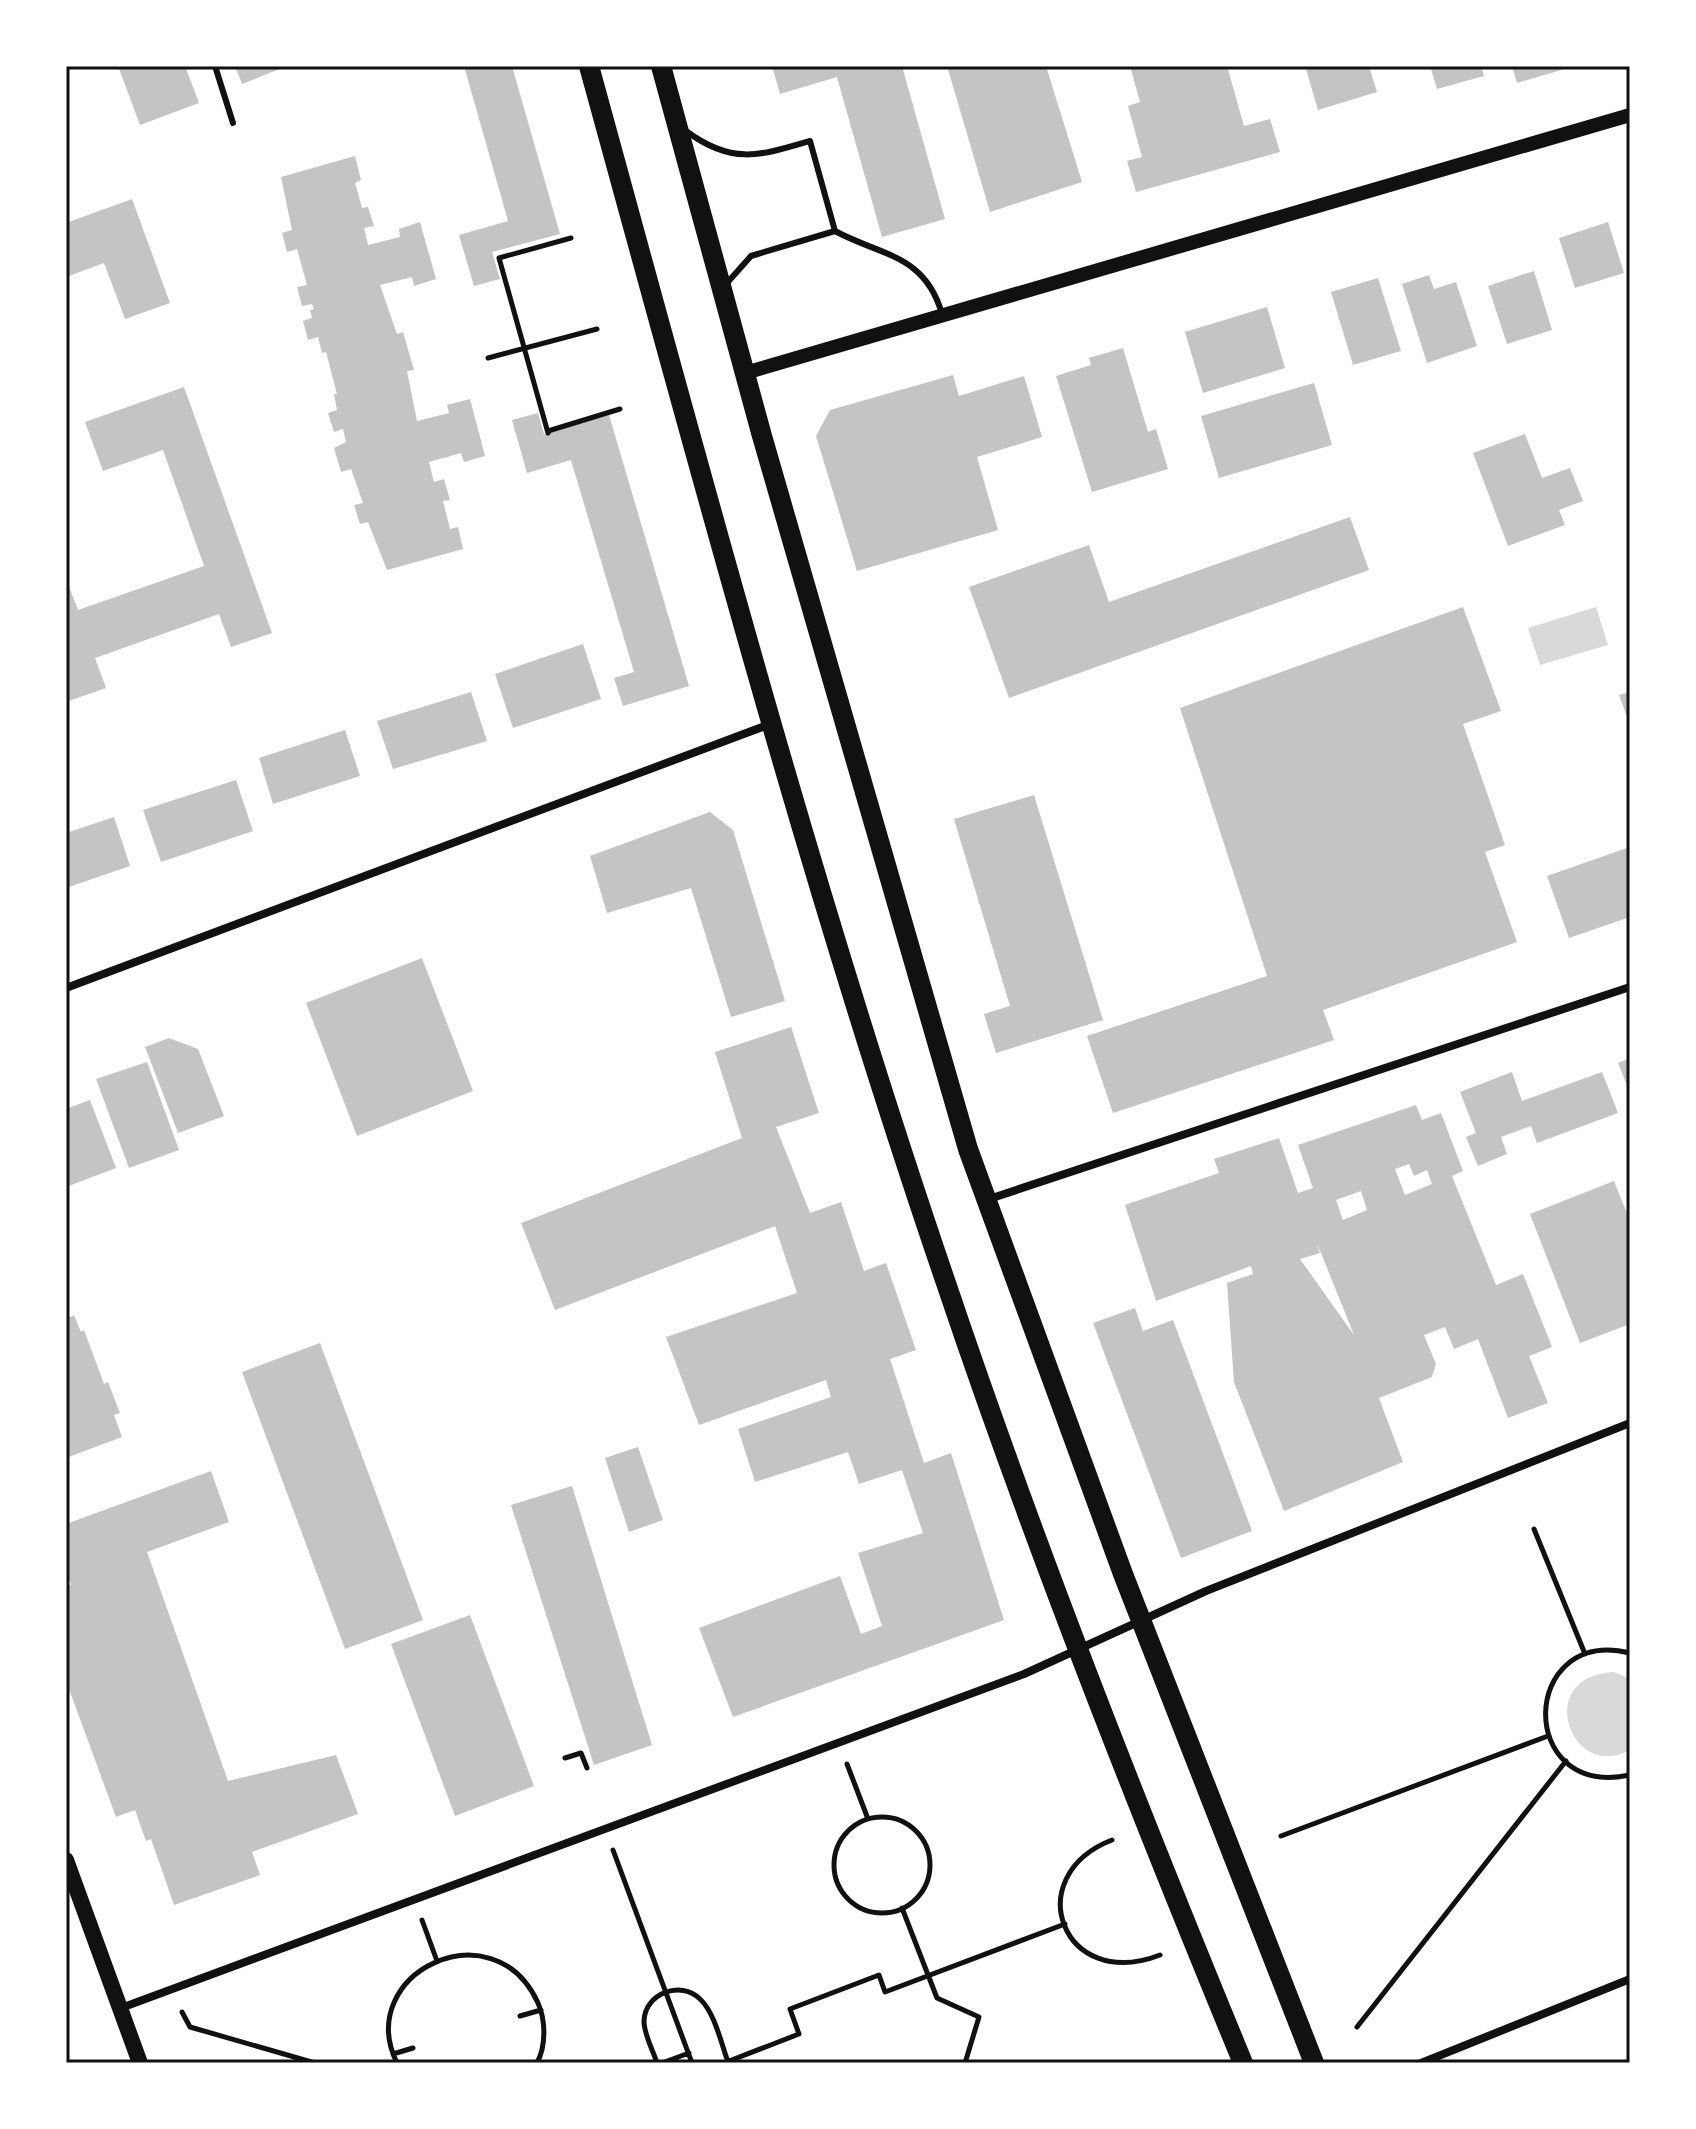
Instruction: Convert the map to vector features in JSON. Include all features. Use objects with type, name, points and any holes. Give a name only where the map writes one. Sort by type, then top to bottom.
[{"type":"main road","points":[[589,66],[773,723],[945,1281],[1077,1652],[1243,2063]]},
{"type":"main road","points":[[661,66],[943,1069],[986,1200],[1141,1622],[1314,2063]]},
{"type":"main road","points":[[66,1860],[140,2063]]},
{"type":"street","points":[[745,373],[1630,115]]},
{"type":"street","points":[[66,988],[773,723]]},
{"type":"street","points":[[986,1200],[1630,987]]},
{"type":"street","points":[[120,2008],[606,1830],[1077,1652],[1206,1591],[1630,1423]]},
{"type":"street","points":[[1421,2063],[1630,1979]]},
{"type":"lane","points":[[215,66],[233,123]]},
{"type":"lane","points":[[675,119],[696,139],[735,155],[757,157],[810,141],[835,231]]},
{"type":"lane","points":[[724,294],[730,277],[751,256],[835,231],[907,261],[933,291],[943,316]]},
{"type":"path","points":[[571,238],[499,258],[548,432],[620,409]]},
{"type":"path","points":[[488,358],[597,329]]},
{"type":"path","points":[[1534,1529],[1585,1654]]},
{"type":"path","points":[[1630,1653],[1600,1650],[1567,1664],[1554,1679],[1545,1707],[1548,1736],[1566,1761],[1592,1777],[1612,1779],[1630,1775]]},
{"type":"path","points":[[1281,1836],[1548,1736]]},
{"type":"path","points":[[839,1743],[868,1819]]},
{"type":"path","points":[[565,1758],[581,1753],[587,1768]]},
{"type":"path","points":[[1357,2027],[1566,1761]]},
{"type":"path","points":[[890,1818],[903,1822],[923,1840],[928,1852],[928,1879],[922,1892],[902,1908],[874,1913],[861,1908],[841,1890],[835,1878],[836,1850],[842,1838],[851,1828],[868,1819],[890,1818]]},
{"type":"path","points":[[606,1830],[692,2063]]},
{"type":"path","points":[[1112,1840],[1079,1858],[1067,1875],[1061,1894],[1065,1924],[1081,1949],[1099,1961],[1119,1965],[1160,1955]]},
{"type":"path","points":[[414,1900],[437,1961]]},
{"type":"path","points":[[902,1908],[937,1998],[979,2017],[965,2063]]},
{"type":"path","points":[[689,2053],[660,2063],[644,2020],[652,2001],[666,1992],[682,1990],[702,2000],[727,2062],[799,2034],[790,2009],[879,1975],[885,1992],[1065,1924]]},
{"type":"path","points":[[397,2063],[389,2029],[394,2005],[406,1983],[437,1961],[470,1954],[494,1959],[515,1971],[531,1988],[541,2010],[544,2033],[537,2063]]},
{"type":"path","points":[[178,2006],[190,2027],[315,2063]]},
{"type":"path","points":[[520,2016],[541,2010]]},
{"type":"path","points":[[393,2054],[413,2048]]},
{"type":"shaded area","points":[[1596,607],[1608,645],[1540,665],[1528,628]]},
{"type":"shaded area","points":[[1614,1672],[1630,1679],[1630,1750],[1609,1756],[1591,1752],[1577,1741],[1569,1725],[1567,1707],[1574,1691],[1589,1678]]},
{"type":"building","points":[[118,66],[185,66],[199,103],[140,125]]},
{"type":"building","points":[[235,66],[287,66],[242,84]]},
{"type":"building","points":[[464,66],[512,66],[560,234],[492,252],[500,279],[474,286],[459,235],[508,221]]},
{"type":"building","points":[[772,66],[902,66],[945,219],[882,237],[837,77],[780,94]]},
{"type":"building","points":[[947,66],[1046,66],[1082,182],[990,212]]},
{"type":"building","points":[[1130,66],[1227,66],[1244,126],[1270,119],[1280,152],[1136,192],[1127,161],[1142,157],[1128,106],[1140,102]]},
{"type":"building","points":[[1305,66],[1369,66],[1377,92],[1318,110]]},
{"type":"building","points":[[1430,66],[1481,66],[1484,76],[1437,89]]},
{"type":"building","points":[[1512,66],[1571,66],[1571,67],[1517,83]]},
{"type":"building","points":[[355,156],[361,180],[355,183],[362,208],[368,207],[374,226],[364,228],[368,245],[400,237],[399,229],[420,222],[436,279],[414,286],[412,277],[380,285],[397,334],[403,332],[414,370],[407,371],[417,421],[449,413],[447,405],[470,399],[485,456],[464,462],[461,453],[429,462],[434,482],[444,479],[450,500],[443,501],[450,529],[458,527],[463,549],[387,570],[368,522],[360,524],[354,505],[363,503],[351,469],[341,472],[334,448],[346,442],[343,429],[334,432],[328,413],[337,410],[334,394],[337,394],[326,352],[322,353],[318,337],[308,340],[303,321],[312,318],[310,310],[314,309],[312,304],[302,306],[297,287],[307,285],[297,249],[287,252],[282,233],[292,230],[281,177]]},
{"type":"building","points":[[132,199],[170,303],[125,319],[104,263],[66,277],[66,223]]},
{"type":"building","points":[[1608,222],[1624,273],[1575,288],[1559,238]]},
{"type":"building","points":[[1534,271],[1552,330],[1507,344],[1488,286]]},
{"type":"building","points":[[1429,275],[1434,289],[1456,282],[1477,346],[1427,363],[1402,284]]},
{"type":"building","points":[[1378,278],[1401,351],[1353,365],[1331,292]]},
{"type":"building","points":[[1267,307],[1285,368],[1203,393],[1185,332]]},
{"type":"building","points":[[1123,348],[1148,432],[1156,429],[1168,469],[1092,492],[1056,376],[1091,365],[1089,358]]},
{"type":"building","points":[[953,375],[959,396],[1024,376],[1042,437],[977,457],[998,530],[857,571],[816,436],[830,410]]},
{"type":"building","points":[[1314,383],[1332,445],[1219,478],[1201,416]]},
{"type":"building","points":[[184,387],[272,633],[231,647],[219,614],[95,658],[106,688],[66,702],[66,579],[78,610],[204,566],[163,450],[103,471],[85,422]]},
{"type":"building","points":[[538,413],[544,434],[609,415],[689,686],[623,706],[614,678],[634,672],[571,460],[527,473],[512,420]]},
{"type":"building","points":[[1525,434],[1542,478],[1570,468],[1583,501],[1559,510],[1565,525],[1508,546],[1473,453]]},
{"type":"building","points":[[1350,517],[1369,570],[1009,698],[969,587],[1089,545],[1109,602]]},
{"type":"building","points":[[1463,607],[1501,711],[1463,724],[1505,845],[1485,852],[1517,942],[1323,1010],[1334,1040],[1113,1113],[1087,1036],[1267,976],[1180,708]]},
{"type":"building","points":[[583,644],[601,699],[513,728],[495,674]]},
{"type":"building","points":[[471,692],[487,741],[393,769],[377,721]]},
{"type":"building","points":[[1630,692],[1630,725],[1619,695]]},
{"type":"building","points":[[345,730],[360,776],[273,804],[259,758]]},
{"type":"building","points":[[236,780],[253,831],[161,862],[143,810]]},
{"type":"building","points":[[1034,795],[1103,1020],[996,1053],[984,1014],[1010,1006],[954,819]]},
{"type":"building","points":[[710,812],[733,830],[785,1001],[731,1017],[691,888],[607,913],[590,856]]},
{"type":"building","points":[[114,817],[130,866],[66,888],[66,833]]},
{"type":"building","points":[[1630,847],[1630,917],[1569,938],[1547,876]]},
{"type":"building","points":[[422,958],[473,1091],[357,1136],[306,1003]]},
{"type":"building","points":[[791,1027],[819,1113],[776,1127],[810,1213],[841,1202],[864,1271],[886,1263],[916,1350],[890,1359],[924,1463],[951,1453],[1004,1620],[733,1717],[699,1628],[840,1576],[861,1634],[882,1626],[858,1553],[923,1533],[902,1470],[859,1484],[848,1452],[755,1482],[738,1429],[831,1397],[826,1380],[699,1425],[666,1337],[797,1293],[775,1226],[555,1310],[521,1223],[742,1138],[715,1052]]},
{"type":"building","points":[[169,1038],[198,1049],[224,1116],[178,1133],[145,1047]]},
{"type":"building","points":[[1630,1058],[1630,1093],[1618,1063]]},
{"type":"building","points":[[147,1062],[179,1150],[129,1168],[96,1079]]},
{"type":"building","points":[[1512,1072],[1522,1101],[1602,1072],[1618,1113],[1537,1143],[1531,1126],[1501,1137],[1507,1154],[1478,1166],[1466,1137],[1476,1133],[1460,1092]]},
{"type":"building","points":[[90,1100],[116,1168],[66,1187],[66,1109]]},
{"type":"building","points":[[1416,1105],[1422,1120],[1441,1113],[1463,1171],[1452,1176],[1496,1285],[1523,1274],[1552,1347],[1529,1356],[1548,1403],[1508,1418],[1478,1339],[1454,1349],[1445,1327],[1424,1335],[1436,1364],[1432,1377],[1379,1398],[1403,1462],[1284,1511],[1234,1382],[1227,1283],[1253,1274],[1251,1266],[1156,1301],[1125,1205],[1219,1173],[1214,1159],[1279,1138],[1298,1193],[1313,1188],[1298,1145]],"holes":[[[1409,1164],[1414,1176],[1427,1170],[1432,1184],[1405,1195],[1395,1169]],[[1361,1191],[1367,1210],[1343,1220],[1336,1200]],[[1316,1243],[1354,1335],[1300,1259],[1320,1253]]]},
{"type":"building","points":[[1614,1181],[1630,1221],[1630,1324],[1580,1343],[1530,1214]]},
{"type":"building","points":[[1135,1308],[1143,1331],[1173,1320],[1252,1531],[1181,1558],[1093,1323]]},
{"type":"building","points":[[74,1315],[81,1332],[84,1330],[104,1384],[108,1382],[120,1413],[114,1415],[122,1437],[66,1458],[66,1319]]},
{"type":"building","points":[[320,1343],[423,1620],[345,1649],[242,1372]]},
{"type":"building","points":[[638,1447],[663,1520],[629,1532],[605,1458]]},
{"type":"building","points":[[211,1471],[229,1522],[147,1552],[228,1781],[336,1755],[358,1814],[252,1852],[260,1875],[174,1905],[151,1839],[146,1841],[135,1810],[116,1817],[66,1681],[66,1586],[71,1585],[66,1569],[66,1524]]},
{"type":"building","points":[[572,1486],[652,1745],[594,1765],[511,1505]]},
{"type":"building","points":[[470,1615],[534,1786],[455,1816],[391,1644]]}]
